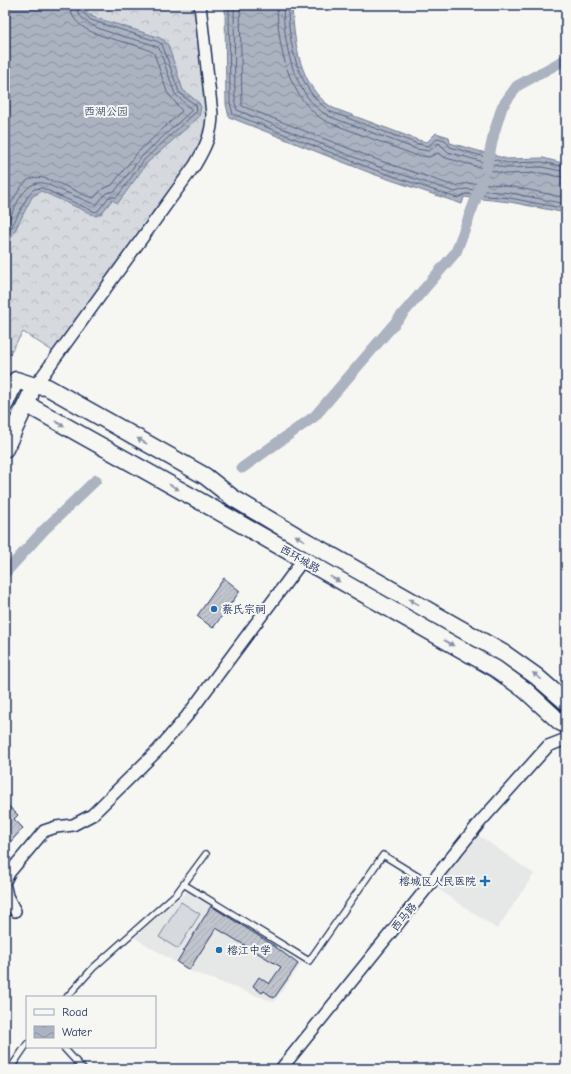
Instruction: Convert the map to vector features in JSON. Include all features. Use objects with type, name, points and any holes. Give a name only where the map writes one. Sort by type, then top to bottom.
[{"type":"main road","name":"西环城路","points":[[5,404],[16,380],[35,386],[47,387],[198,472],[233,498],[505,654],[536,676],[566,702]]},
{"type":"main road","points":[[5,449],[35,386]]},
{"type":"main road","name":"西环城路","points":[[26,404],[224,514],[302,560],[496,669],[525,690],[560,722],[566,725]]},
{"type":"street","points":[[35,386],[196,165],[208,142],[212,129],[212,114],[200,5]]},
{"type":"street","points":[[5,881],[9,873],[44,831],[56,827],[73,825],[92,815],[152,757],[187,716],[302,560]]},
{"type":"street","name":"西马路","points":[[281,1069],[480,822],[548,746],[566,739]]},
{"type":"street","points":[[5,887],[6,896],[16,911]]},
{"type":"lane","points":[[68,996],[93,968],[185,885],[206,854]]},
{"type":"lane","points":[[185,885],[309,961],[383,855],[430,884]]},
{"type":"lane","points":[[10,1069],[26,1045]]},
{"type":"lane","points":[[64,1048],[83,1069]]},
{"type":"shaded area","name":"榕城区人民医院","points":[[478,835],[534,874],[497,929],[435,887]]},
{"type":"shaded area","name":"榕江中学","points":[[189,890],[302,963],[274,1002],[190,971],[135,938],[153,920]]},
{"type":"green space","name":"西湖公园","points":[[5,5],[197,5],[209,127],[195,161],[54,352],[23,332],[5,361]]},
{"type":"green space","points":[[181,902],[200,914],[178,949],[159,937]]},
{"type":"water","points":[[5,5],[84,5],[85,9],[93,17],[158,37],[165,41],[168,45],[183,90],[199,103],[201,107],[199,117],[147,163],[118,203],[112,200],[101,214],[96,216],[41,191],[32,197],[5,250]]},
{"type":"water","points":[[225,5],[292,5],[294,33],[300,62],[313,88],[322,99],[333,108],[418,140],[427,142],[436,133],[449,137],[450,143],[507,159],[543,158],[566,164],[566,213],[510,202],[464,197],[462,204],[373,174],[229,117],[226,104]]},
{"type":"building","name":"蔡氏宗祠","points":[[224,578],[240,591],[213,628],[197,616]]},
{"type":"building","points":[[5,803],[18,815],[14,819],[23,828],[5,848]]},
{"type":"building","points":[[211,906],[273,945],[298,964],[274,998],[264,991],[262,993],[253,986],[259,977],[269,984],[281,967],[216,928],[189,970],[177,962]]},
{"type":"waterway","points":[[486,169],[494,133],[502,107],[517,86],[566,59]]},
{"type":"waterway","points":[[242,468],[315,416],[456,252],[481,185]]},
{"type":"waterway","points":[[5,573],[44,530],[96,480]]},
{"type":"place","name":"蔡氏宗祠","points":[[214,609]]},
{"type":"place","name":"榕城区人民医院","points":[[485,881]]},
{"type":"place","name":"榕江中学","points":[[219,950]]}]
